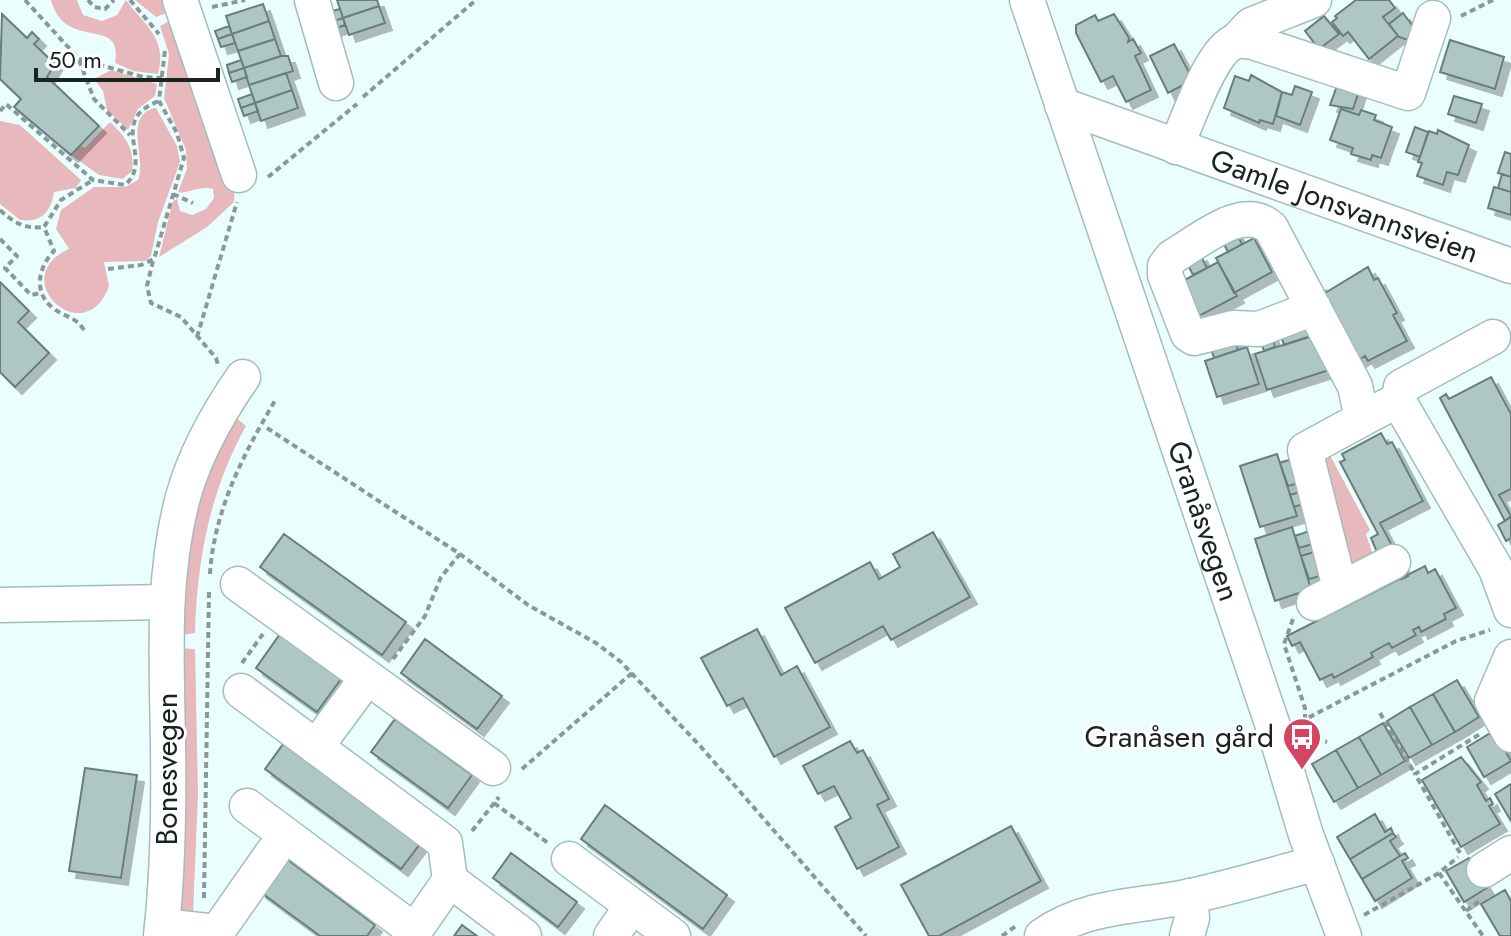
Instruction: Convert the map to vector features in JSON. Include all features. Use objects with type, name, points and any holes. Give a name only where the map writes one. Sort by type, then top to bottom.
[{"type":"street","points":[[180,0],[246,167]]},
{"type":"street","points":[[312,0],[341,64]]},
{"type":"street","points":[[1027,0],[1062,105]]},
{"type":"street","name":"Gamle Jonsvannsveien","points":[[1176,147],[1217,58],[1251,25],[1314,0]]},
{"type":"street","points":[[1236,41],[1253,42],[1408,93],[1433,18]]},
{"type":"street","name":"Gamle Jonsvannsveien","points":[[1062,105],[1511,266]]},
{"type":"street","name":"Granåsvegen","points":[[1062,105],[1317,863],[1349,928]]},
{"type":"street","points":[[1314,308],[1355,386],[1362,419]]},
{"type":"street","points":[[1493,337],[1401,387],[1398,400],[1496,569],[1506,632],[1492,701],[1506,728]]},
{"type":"street","name":"Bonesvegen","points":[[162,931],[168,835],[166,602],[172,548],[184,495],[231,372]]},
{"type":"street","points":[[1393,562],[1327,596],[1305,450],[1398,400]]},
{"type":"street","points":[[238,584],[506,777]]},
{"type":"street","points":[[0,605],[166,602]]},
{"type":"street","points":[[238,681],[316,747],[445,843],[449,871],[412,933],[247,806]]},
{"type":"street","points":[[316,747],[371,681]]},
{"type":"street","points":[[162,931],[216,932],[273,852]]},
{"type":"street","points":[[569,859],[673,936]]},
{"type":"street","points":[[1042,936],[1074,917],[1094,911],[1190,896],[1317,863]]},
{"type":"street","points":[[449,871],[524,936]]},
{"type":"street","points":[[1187,936],[1192,918],[1190,896]]},
{"type":"street","points":[[611,936],[632,906]]},
{"type":"path","points":[[25,0],[79,59],[94,99],[130,135]]},
{"type":"path","points":[[88,0],[94,7],[105,9],[114,0]]},
{"type":"path","points":[[130,0],[154,24],[163,44],[159,101],[177,133],[184,158],[147,286],[151,303],[181,317],[231,372]]},
{"type":"path","points":[[197,337],[212,278],[226,248],[246,167],[351,112],[369,91],[476,0]]},
{"type":"path","points":[[79,59],[143,77],[162,78]]},
{"type":"path","points":[[0,99],[93,180],[125,185],[133,178],[137,167],[130,135],[135,119],[144,106],[159,101]]},
{"type":"path","points":[[0,111],[6,104]]},
{"type":"path","points":[[44,227],[61,200],[93,180]]},
{"type":"path","points":[[173,194],[193,203]]},
{"type":"path","points":[[0,210],[14,222],[29,228],[44,227]]},
{"type":"path","points":[[44,227],[54,251],[43,267],[41,293],[50,306],[76,317],[84,330]]},
{"type":"path","points":[[0,239],[17,256],[5,268],[31,295],[41,293]]},
{"type":"path","points":[[108,269],[141,265],[154,259]]},
{"type":"path","points":[[216,932],[211,563],[218,524],[234,478],[276,399]]},
{"type":"path","points":[[267,428],[460,554],[528,605],[596,643],[632,673],[866,936]]},
{"type":"path","points":[[371,681],[425,616],[441,577],[460,554]]},
{"type":"path","points":[[1305,719],[1305,708],[1287,656],[1284,635],[1293,619],[1327,596]]},
{"type":"path","points":[[238,681],[279,613]]},
{"type":"path","points":[[1297,724],[1456,641],[1506,632]]},
{"type":"path","points":[[449,871],[494,803],[506,777],[632,673]]},
{"type":"path","points":[[1349,928],[1439,873],[1481,857],[1415,774],[1380,713]]},
{"type":"path","points":[[1415,774],[1506,728]]},
{"type":"path","points":[[494,803],[569,859]]},
{"type":"path","points":[[1439,873],[1483,936]]},
{"type":"shaded area","points":[[51,0],[77,0],[83,15],[102,21],[117,15],[126,0],[157,41],[160,51],[158,74],[133,71],[115,63],[115,48],[111,40],[68,25],[58,16]]},
{"type":"shaded area","points":[[135,0],[173,0],[169,12],[156,17]]},
{"type":"shaded area","points":[[173,19],[235,182],[234,202],[207,227],[159,257],[173,201],[177,199],[180,211],[192,215],[206,209],[214,198],[213,189],[178,192],[187,169],[186,150],[164,98],[169,54],[160,26]]},
{"type":"shaded area","points":[[111,70],[157,84],[155,96],[138,109],[128,130],[107,110],[103,91],[94,79]]},
{"type":"shaded area","points":[[156,108],[177,146],[180,162],[158,222],[151,256],[145,261],[104,262],[109,286],[98,305],[83,313],[69,311],[56,304],[47,291],[44,276],[51,262],[69,249],[56,229],[61,210],[94,187],[125,187],[138,180],[140,119]]},
{"type":"shaded area","points":[[0,121],[20,125],[81,180],[76,188],[54,192],[44,215],[34,220],[20,220],[0,204]]},
{"type":"shaded area","points":[[110,122],[131,150],[132,171],[123,179],[99,175],[71,155],[80,145],[85,148]]},
{"type":"shaded area","points":[[233,415],[246,426],[223,475],[208,526],[199,579],[195,633],[177,636],[188,525]]},
{"type":"shaded area","points":[[1326,448],[1370,530],[1366,534],[1375,561],[1341,579],[1317,467]]},
{"type":"shaded area","points":[[177,648],[195,649],[198,794],[193,914],[174,916]]},
{"type":"building","points":[[337,0],[377,0],[379,6],[343,18]]},
{"type":"building","points":[[1356,0],[1389,0],[1395,8],[1383,17],[1398,36],[1369,59],[1348,32],[1343,36],[1332,22]]},
{"type":"building","points":[[263,4],[269,21],[232,34],[226,16]]},
{"type":"building","points":[[379,6],[385,23],[349,35],[343,18]]},
{"type":"building","points":[[340,9],[343,18],[328,23],[325,13]]},
{"type":"building","points":[[1403,13],[1415,29],[1411,41],[1399,37],[1389,24]]},
{"type":"building","points":[[2,14],[27,38],[32,32],[39,39],[34,44],[55,64],[47,77],[99,126],[71,155],[14,107],[21,99],[0,79]]},
{"type":"building","points":[[1114,14],[1129,38],[1128,42],[1133,39],[1141,53],[1135,56],[1151,90],[1126,102],[1113,76],[1101,82],[1076,33],[1076,25],[1095,15],[1098,21]]},
{"type":"building","points":[[1324,16],[1339,34],[1319,49],[1305,31]]},
{"type":"building","points":[[343,18],[345,25],[331,30],[328,23]]},
{"type":"building","points":[[269,21],[275,39],[238,51],[232,34]]},
{"type":"building","points":[[229,26],[232,34],[218,39],[215,31]]},
{"type":"building","points":[[232,34],[235,43],[221,47],[218,39]]},
{"type":"building","points":[[275,39],[281,56],[244,68],[238,51]]},
{"type":"building","points":[[1450,40],[1504,57],[1495,89],[1440,72]]},
{"type":"building","points":[[1174,44],[1193,80],[1168,93],[1150,56]]},
{"type":"building","points":[[288,56],[293,71],[249,85],[244,68]]},
{"type":"building","points":[[241,60],[244,68],[229,73],[227,65]]},
{"type":"building","points":[[244,68],[247,77],[232,82],[229,73]]},
{"type":"building","points":[[286,73],[292,90],[255,103],[249,85]]},
{"type":"building","points":[[1251,75],[1282,92],[1273,124],[1260,120],[1259,123],[1224,108],[1235,76],[1249,81]]},
{"type":"building","points":[[1338,83],[1359,91],[1353,109],[1330,105]]},
{"type":"building","points":[[1295,86],[1312,92],[1300,125],[1276,116],[1282,92],[1292,95]]},
{"type":"building","points":[[292,90],[298,108],[261,121],[255,103]]},
{"type":"building","points":[[252,94],[255,103],[241,108],[238,99]]},
{"type":"building","points":[[1454,96],[1482,104],[1476,123],[1448,114]]},
{"type":"building","points":[[255,103],[258,111],[244,116],[241,108]]},
{"type":"building","points":[[1341,109],[1359,115],[1361,110],[1376,115],[1374,120],[1392,127],[1381,158],[1372,155],[1371,160],[1351,154],[1353,148],[1330,140]]},
{"type":"building","points":[[1415,127],[1428,132],[1420,157],[1406,152]]},
{"type":"building","points":[[1438,130],[1469,145],[1458,175],[1447,172],[1443,185],[1417,176],[1422,163],[1418,162],[1429,131],[1437,134]]},
{"type":"building","points":[[1505,152],[1511,154],[1511,177],[1498,173]]},
{"type":"building","points":[[1502,174],[1511,177],[1511,192],[1498,188]]},
{"type":"building","points":[[1494,187],[1511,192],[1511,215],[1488,208]]},
{"type":"building","points":[[1235,230],[1242,244],[1228,252],[1221,238]]},
{"type":"building","points":[[1254,238],[1272,272],[1234,293],[1216,258]]},
{"type":"building","points":[[1200,254],[1207,268],[1193,275],[1186,261]]},
{"type":"building","points":[[1218,262],[1237,296],[1199,316],[1181,282]]},
{"type":"building","points":[[1368,267],[1374,280],[1378,278],[1397,313],[1393,315],[1407,341],[1368,361],[1365,356],[1359,360],[1310,288],[1319,283],[1325,293]]},
{"type":"building","points":[[0,282],[29,311],[18,322],[49,353],[15,387],[0,372]]},
{"type":"building","points":[[1304,322],[1309,337],[1284,345],[1279,330]]},
{"type":"building","points":[[1271,333],[1275,347],[1264,351],[1259,336]]},
{"type":"building","points":[[1317,334],[1329,370],[1267,390],[1255,354]]},
{"type":"building","points":[[1233,335],[1238,350],[1214,358],[1209,343]]},
{"type":"building","points":[[1247,347],[1259,384],[1217,397],[1205,361]]},
{"type":"building","points":[[1491,377],[1511,414],[1511,489],[1499,495],[1511,516],[1505,521],[1440,398],[1446,394],[1449,399]]},
{"type":"building","points":[[1381,433],[1387,444],[1392,442],[1423,501],[1380,523],[1408,576],[1402,579],[1391,559],[1382,564],[1371,538],[1378,534],[1340,462],[1345,460],[1342,454]]},
{"type":"building","points":[[1277,454],[1297,516],[1260,527],[1240,466]]},
{"type":"building","points":[[1295,458],[1303,482],[1288,486],[1280,463]]},
{"type":"building","points":[[1306,490],[1309,502],[1294,507],[1290,495]]},
{"type":"building","points":[[1511,517],[1511,538],[1506,541],[1498,525]]},
{"type":"building","points":[[1292,527],[1311,589],[1275,601],[1255,539]]},
{"type":"building","points":[[1309,531],[1313,544],[1299,548],[1295,536]]},
{"type":"building","points":[[933,532],[970,597],[891,640],[883,626],[815,663],[785,608],[870,562],[879,579],[900,567],[893,554]]},
{"type":"building","points":[[284,534],[406,622],[382,655],[260,567]]},
{"type":"building","points":[[1317,551],[1324,575],[1309,579],[1301,556]]},
{"type":"building","points":[[1425,566],[1428,573],[1435,569],[1456,608],[1444,614],[1446,619],[1421,632],[1419,627],[1413,630],[1416,635],[1392,648],[1389,643],[1371,653],[1373,657],[1334,678],[1332,674],[1320,680],[1300,642],[1292,646],[1287,636]]},
{"type":"building","points":[[757,629],[781,675],[797,666],[830,727],[774,757],[743,698],[727,706],[701,658]]},
{"type":"building","points":[[280,634],[341,679],[317,712],[256,668]]},
{"type":"building","points":[[425,639],[502,696],[477,729],[401,673]]},
{"type":"building","points":[[1457,680],[1479,717],[1455,732],[1433,694]]},
{"type":"building","points":[[1433,694],[1455,732],[1432,745],[1410,707]]},
{"type":"building","points":[[1410,707],[1432,745],[1409,758],[1387,721]]},
{"type":"building","points":[[395,719],[472,775],[448,808],[371,752]]},
{"type":"building","points":[[1383,723],[1405,761],[1381,775],[1359,737]]},
{"type":"building","points":[[1494,731],[1511,761],[1484,777],[1467,747]]},
{"type":"building","points":[[289,736],[426,836],[401,869],[265,769]]},
{"type":"building","points":[[1359,737],[1381,775],[1358,788],[1336,750]]},
{"type":"building","points":[[850,741],[857,753],[863,750],[889,799],[877,805],[899,847],[857,869],[835,827],[851,818],[834,786],[818,794],[803,766]]},
{"type":"building","points":[[1336,750],[1358,788],[1334,802],[1312,764]]},
{"type":"building","points":[[1461,757],[1481,782],[1477,785],[1486,801],[1490,798],[1493,804],[1489,806],[1500,824],[1461,847],[1422,780]]},
{"type":"building","points":[[85,768],[137,775],[121,878],[69,871]]},
{"type":"building","points":[[1511,784],[1511,821],[1495,794]]},
{"type":"building","points":[[605,805],[727,895],[703,929],[581,839]]},
{"type":"building","points":[[1375,814],[1385,832],[1391,828],[1393,833],[1350,859],[1337,837]]},
{"type":"building","points":[[1011,826],[1041,881],[939,936],[929,936],[901,885]]},
{"type":"building","points":[[1393,833],[1396,837],[1390,841],[1400,856],[1362,879],[1350,859]]},
{"type":"building","points":[[511,853],[577,902],[558,927],[493,878]]},
{"type":"building","points":[[1405,853],[1408,858],[1402,861],[1412,878],[1375,901],[1362,879]]},
{"type":"building","points":[[284,857],[375,925],[367,936],[320,936],[259,891]]},
{"type":"building","points":[[1469,858],[1487,888],[1464,902],[1446,871]]},
{"type":"building","points":[[1505,890],[1511,901],[1511,936],[1500,936],[1481,904]]},
{"type":"building","points":[[462,925],[477,936],[454,936]]},
{"type":"place","name":"Granåsen gård","points":[[1302,771]]}]
